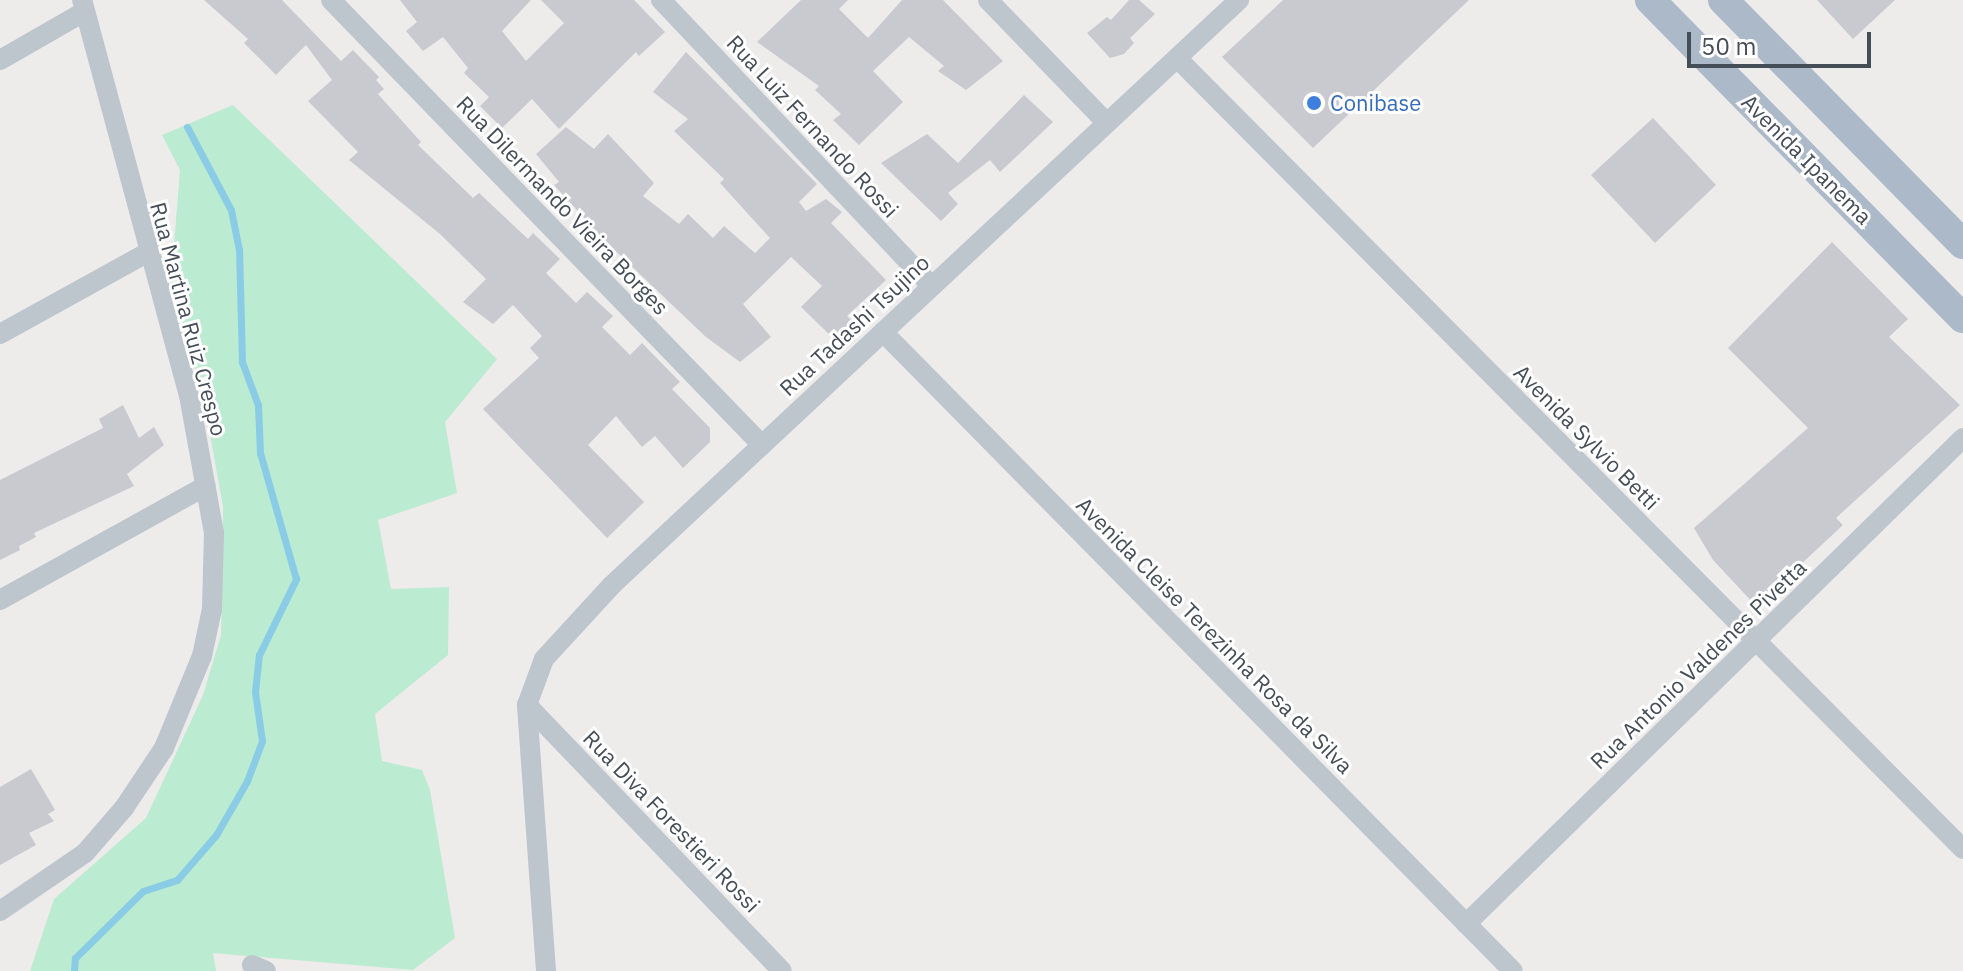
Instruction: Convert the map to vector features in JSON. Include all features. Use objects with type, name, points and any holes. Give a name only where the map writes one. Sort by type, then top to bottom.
[{"type":"main road","name":"Avenida Ipanema","points":[[1650,0],[1963,318]]},
{"type":"main road","points":[[1723,0],[1963,244]]},
{"type":"street","name":"Rua Dilermando Vieira Borges","points":[[331,0],[761,444]]},
{"type":"street","name":"Rua Luiz Fernando Rossi","points":[[661,0],[931,286]]},
{"type":"street","points":[[988,0],[1106,122]]},
{"type":"street","name":"Rua Tadashi Tsujino","points":[[527,705],[544,659],[569,627],[761,444],[1239,0]]},
{"type":"street","points":[[0,60],[82,7]]},
{"type":"street","name":"Rua Martina Ruiz Crespo","points":[[0,911],[85,853],[124,808],[164,748],[202,656],[212,609],[214,533],[189,396],[147,253],[82,7]]},
{"type":"street","name":"Avenida Sylvio Betti","points":[[1177,58],[1963,849]]},
{"type":"street","points":[[0,334],[147,253]]},
{"type":"street","name":"Avenida Cleise Terezinha Rosa da Silva","points":[[883,332],[1513,971]]},
{"type":"street","name":"Rua Antonio Valdenes Pivetta","points":[[1466,924],[1963,438]]},
{"type":"street","points":[[0,600],[206,486]]},
{"type":"street","points":[[527,705],[546,971]]},
{"type":"street","name":"Rua Diva Forestieri Rossi","points":[[527,705],[782,971]]},
{"type":"green space","points":[[233,105],[497,359],[445,422],[457,493],[378,520],[391,589],[449,587],[448,655],[375,714],[382,761],[422,770],[430,790],[455,938],[413,970],[213,953],[216,971],[30,971],[54,899],[146,818],[203,695],[221,635],[223,507],[203,395],[171,283],[180,170],[162,135]]},
{"type":"building","points":[[204,0],[282,0],[341,61],[353,50],[379,77],[376,80],[384,89],[378,94],[421,142],[418,145],[473,198],[479,193],[528,239],[533,233],[560,259],[546,273],[576,303],[587,292],[613,316],[602,327],[630,355],[642,343],[680,382],[672,389],[710,428],[710,442],[683,468],[655,436],[642,447],[616,416],[588,445],[644,502],[607,538],[483,409],[539,358],[530,348],[542,336],[513,305],[493,324],[463,302],[486,279],[440,234],[349,160],[358,152],[308,101],[332,80],[306,45],[276,75],[244,43],[248,39]]},
{"type":"building","points":[[400,0],[531,0],[502,31],[526,61],[564,23],[541,0],[634,0],[665,32],[639,56],[636,52],[559,129],[532,99],[502,128],[480,106],[489,97],[464,73],[468,68],[443,37],[423,51],[406,31],[417,22]]},
{"type":"building","points":[[801,0],[848,0],[839,9],[868,38],[902,0],[943,0],[1003,61],[966,90],[938,71],[944,66],[909,37],[873,71],[903,102],[859,145],[833,120],[841,114],[815,90],[819,86],[757,42]]},
{"type":"building","points":[[1129,0],[1139,0],[1155,14],[1130,38],[1134,43],[1124,54],[1110,58],[1087,33],[1107,17],[1111,20]]},
{"type":"building","name":"Conibase","points":[[1283,0],[1469,0],[1313,148],[1222,57]]},
{"type":"building","points":[[1817,0],[1895,0],[1853,39]]},
{"type":"building","points":[[686,52],[817,184],[799,202],[806,211],[826,199],[842,212],[831,223],[886,280],[847,316],[852,321],[835,340],[801,307],[822,286],[791,257],[743,304],[771,337],[740,362],[706,337],[606,242],[554,185],[559,182],[536,154],[566,127],[594,149],[608,134],[654,183],[643,196],[679,224],[688,214],[713,238],[724,226],[755,253],[770,238],[720,183],[724,179],[674,131],[688,119],[653,92]]},
{"type":"building","points":[[1024,95],[1053,122],[1000,172],[990,160],[948,193],[958,204],[941,221],[881,163],[927,134],[958,163]]},
{"type":"building","points":[[1653,118],[1716,185],[1655,243],[1591,175]]},
{"type":"building","points":[[1832,242],[1908,319],[1889,337],[1960,405],[1836,518],[1843,525],[1756,606],[1713,560],[1694,528],[1808,428],[1728,348]]},
{"type":"building","points":[[123,405],[139,438],[154,427],[164,445],[127,474],[134,486],[34,533],[36,537],[19,546],[20,550],[0,560],[0,480],[103,428],[99,419]]},
{"type":"building","points":[[31,769],[55,810],[48,814],[54,821],[29,833],[36,845],[0,865],[0,787]]},
{"type":"waterway","points":[[74,971],[75,958],[143,891],[177,880],[216,835],[247,781],[262,741],[255,692],[259,655],[296,579],[260,453],[258,405],[242,362],[239,250],[231,210],[187,127]]},
{"type":"place","name":"Conibase","points":[[1314,103]]}]
